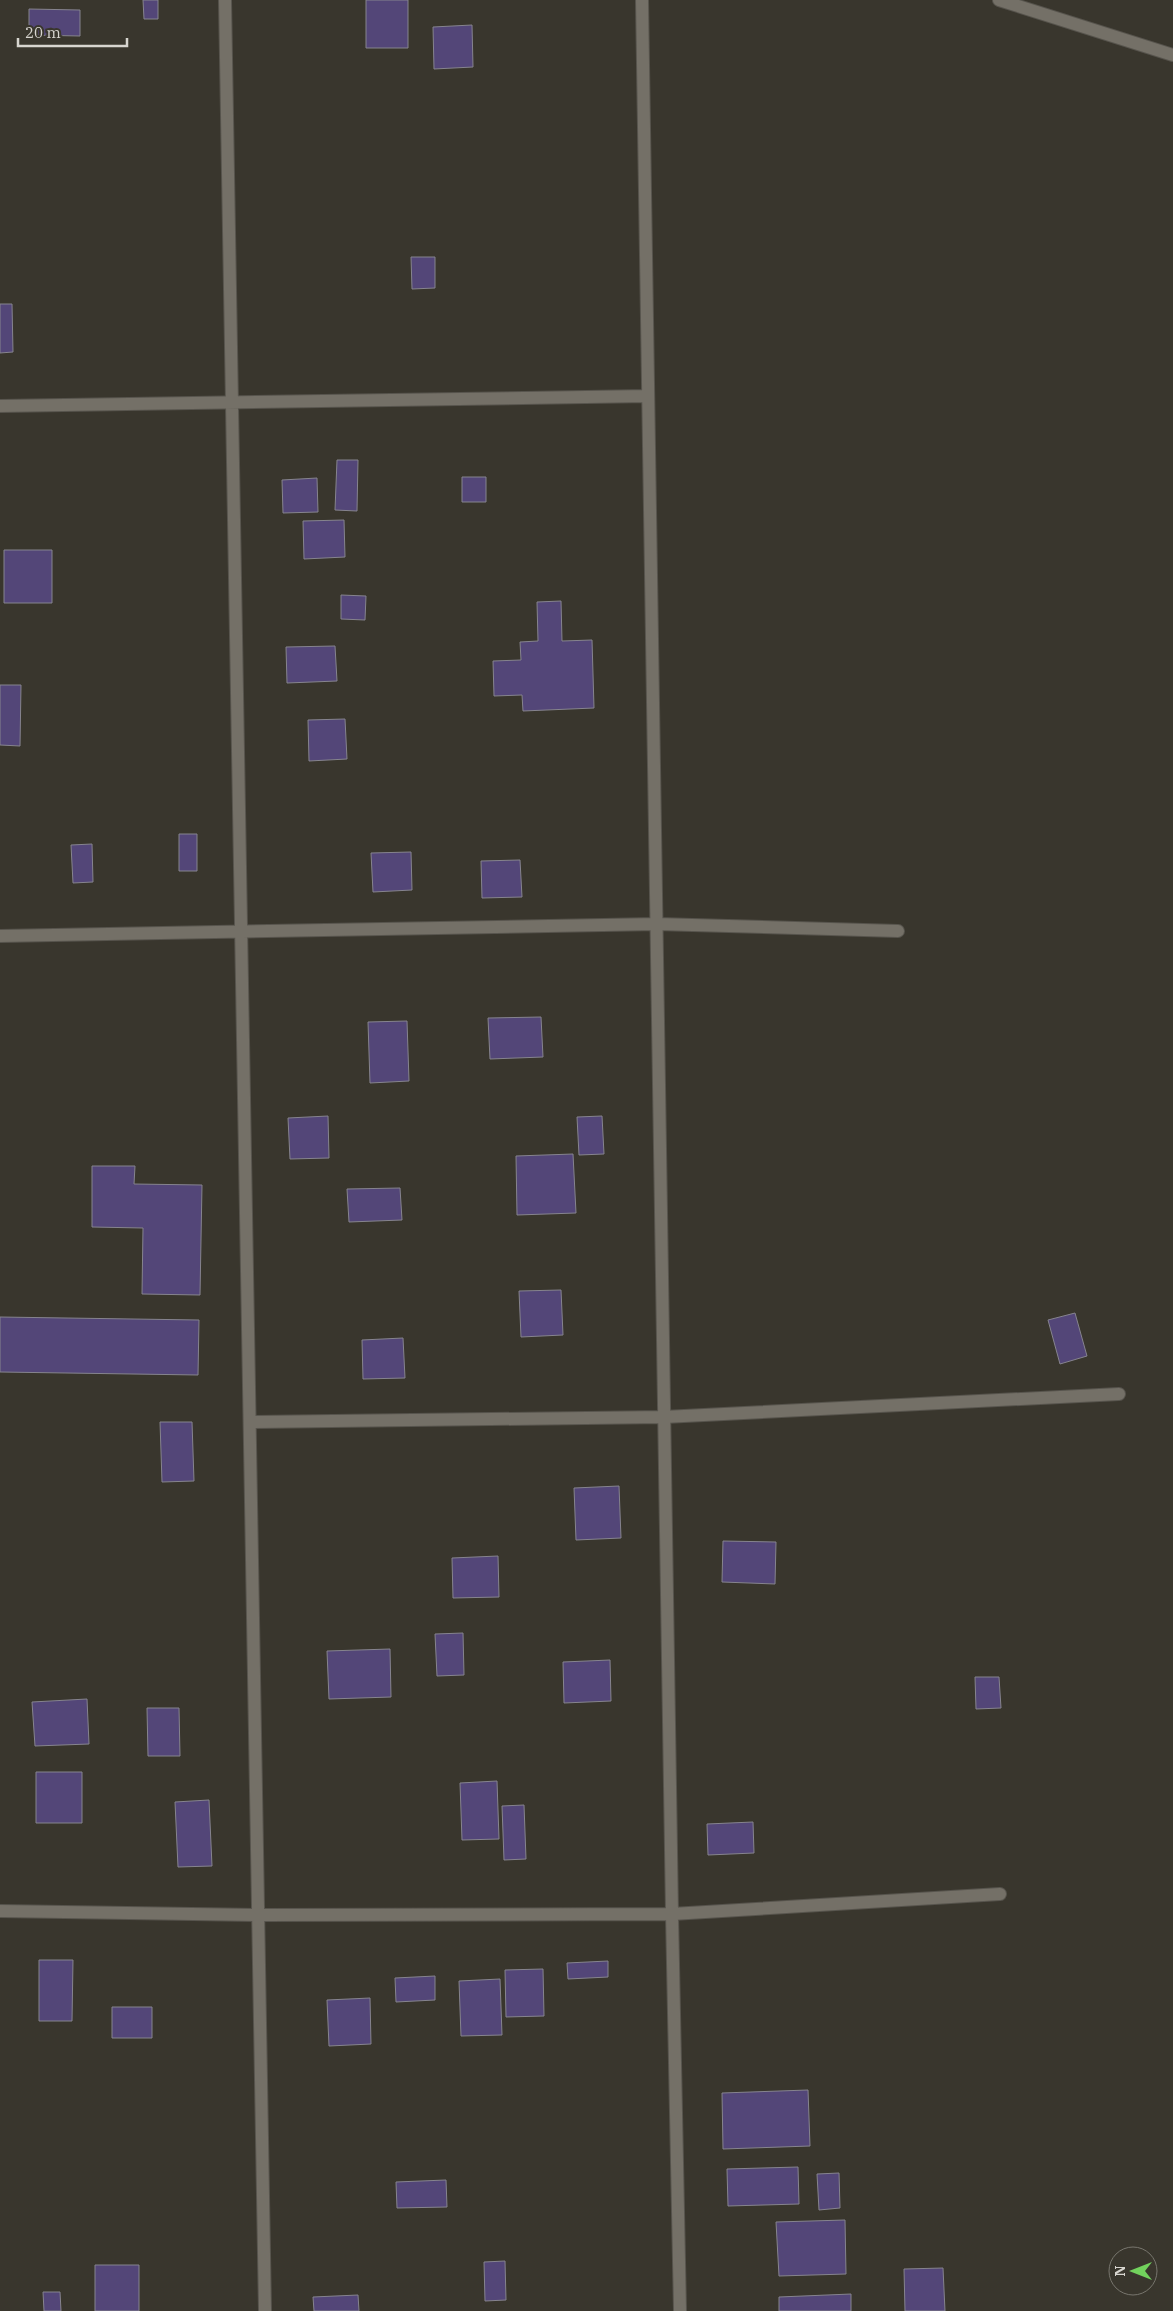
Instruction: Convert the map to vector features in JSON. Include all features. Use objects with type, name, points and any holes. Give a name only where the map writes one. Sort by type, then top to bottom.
[{"type":"street","points":[[224,0],[265,2311]]},
{"type":"street","points":[[642,0],[680,2311]]},
{"type":"street","points":[[999,0],[1030,5],[1173,55]]},
{"type":"street","points":[[0,406],[648,396]]},
{"type":"street","points":[[0,936],[656,924],[898,931]]},
{"type":"street","points":[[250,1422],[664,1416],[1119,1394]]},
{"type":"street","points":[[0,1911],[259,1915],[672,1914],[1000,1894]]},
{"type":"building","points":[[143,0],[158,0],[158,19],[144,19]]},
{"type":"building","points":[[366,0],[408,0],[408,48],[366,48]]},
{"type":"building","points":[[29,9],[80,10],[80,36],[29,35]]},
{"type":"building","points":[[472,25],[473,67],[434,69],[433,27]]},
{"type":"building","points":[[411,257],[435,257],[435,288],[412,289]]},
{"type":"building","points":[[0,304],[12,304],[13,352],[0,353]]},
{"type":"building","points":[[337,460],[358,460],[357,511],[335,510]]},
{"type":"building","points":[[462,477],[486,477],[486,502],[462,502]]},
{"type":"building","points":[[317,478],[318,512],[283,513],[282,480]]},
{"type":"building","points":[[344,520],[345,557],[304,559],[303,521]]},
{"type":"building","points":[[4,550],[52,550],[52,603],[4,603]]},
{"type":"building","points":[[341,595],[366,596],[365,620],[341,619]]},
{"type":"building","points":[[561,601],[562,641],[592,640],[594,708],[523,711],[522,695],[494,696],[493,661],[521,660],[520,642],[538,641],[537,602]]},
{"type":"building","points":[[335,646],[337,681],[287,683],[286,647]]},
{"type":"building","points":[[0,685],[21,685],[20,746],[0,745]]},
{"type":"building","points":[[345,719],[347,759],[309,761],[308,720]]},
{"type":"building","points":[[179,834],[197,834],[197,871],[179,871]]},
{"type":"building","points":[[92,844],[93,882],[73,883],[71,845]]},
{"type":"building","points":[[411,852],[412,890],[373,892],[371,853]]},
{"type":"building","points":[[520,860],[522,897],[482,898],[481,861]]},
{"type":"building","points":[[541,1017],[543,1057],[490,1059],[488,1018]]},
{"type":"building","points":[[407,1021],[409,1081],[370,1083],[368,1022]]},
{"type":"building","points":[[328,1116],[329,1158],[290,1159],[288,1118]]},
{"type":"building","points":[[602,1116],[604,1154],[579,1155],[577,1117]]},
{"type":"building","points":[[573,1154],[576,1213],[517,1215],[516,1156]]},
{"type":"building","points":[[92,1166],[135,1166],[134,1184],[202,1185],[200,1295],[142,1294],[143,1228],[92,1227]]},
{"type":"building","points":[[400,1188],[402,1220],[349,1222],[347,1189]]},
{"type":"building","points":[[561,1290],[563,1335],[521,1337],[519,1291]]},
{"type":"building","points":[[1075,1313],[1087,1356],[1060,1364],[1048,1320]]},
{"type":"building","points":[[0,1317],[199,1320],[198,1375],[0,1372]]},
{"type":"building","points":[[403,1338],[405,1378],[363,1379],[362,1340]]},
{"type":"building","points":[[160,1422],[192,1422],[194,1481],[162,1482]]},
{"type":"building","points":[[619,1486],[621,1538],[576,1540],[574,1488]]},
{"type":"building","points":[[723,1541],[776,1542],[775,1584],[722,1582]]},
{"type":"building","points":[[498,1556],[499,1597],[453,1598],[452,1558]]},
{"type":"building","points":[[463,1633],[464,1675],[437,1676],[435,1634]]},
{"type":"building","points":[[390,1649],[391,1697],[329,1699],[327,1651]]},
{"type":"building","points":[[610,1660],[611,1701],[564,1703],[563,1662]]},
{"type":"building","points":[[975,1677],[999,1677],[1001,1708],[976,1709]]},
{"type":"building","points":[[87,1699],[89,1744],[35,1746],[32,1702]]},
{"type":"building","points":[[147,1708],[179,1708],[180,1756],[148,1756]]},
{"type":"building","points":[[36,1772],[82,1772],[82,1823],[36,1823]]},
{"type":"building","points":[[497,1781],[499,1839],[462,1840],[460,1783]]},
{"type":"building","points":[[209,1800],[212,1866],[178,1867],[175,1802]]},
{"type":"building","points":[[524,1805],[526,1859],[504,1860],[502,1806]]},
{"type":"building","points":[[753,1822],[754,1853],[708,1855],[707,1824]]},
{"type":"building","points":[[39,1960],[73,1960],[72,2021],[39,2021]]},
{"type":"building","points":[[608,1961],[608,1977],[568,1979],[567,1963]]},
{"type":"building","points":[[543,1969],[544,2016],[506,2017],[505,1970]]},
{"type":"building","points":[[435,1976],[435,2000],[396,2002],[395,1978]]},
{"type":"building","points":[[500,1979],[502,2035],[461,2036],[459,1981]]},
{"type":"building","points":[[370,1998],[371,2044],[329,2046],[327,2000]]},
{"type":"building","points":[[112,2007],[152,2007],[152,2038],[112,2038]]},
{"type":"building","points":[[808,2090],[810,2146],[723,2149],[722,2093]]},
{"type":"building","points":[[798,2167],[799,2204],[728,2206],[727,2169]]},
{"type":"building","points":[[839,2173],[840,2208],[819,2210],[817,2174]]},
{"type":"building","points":[[446,2180],[447,2207],[397,2208],[396,2182]]},
{"type":"building","points":[[845,2220],[846,2274],[779,2276],[776,2222]]},
{"type":"building","points":[[505,2261],[506,2300],[485,2301],[484,2262]]},
{"type":"building","points":[[95,2265],[139,2265],[139,2311],[95,2311]]},
{"type":"building","points":[[943,2268],[945,2311],[905,2311],[904,2269]]},
{"type":"building","points":[[43,2292],[60,2292],[61,2311],[44,2311]]},
{"type":"building","points":[[851,2294],[851,2311],[779,2311],[779,2297]]},
{"type":"building","points":[[358,2295],[359,2311],[314,2311],[313,2297]]}]
